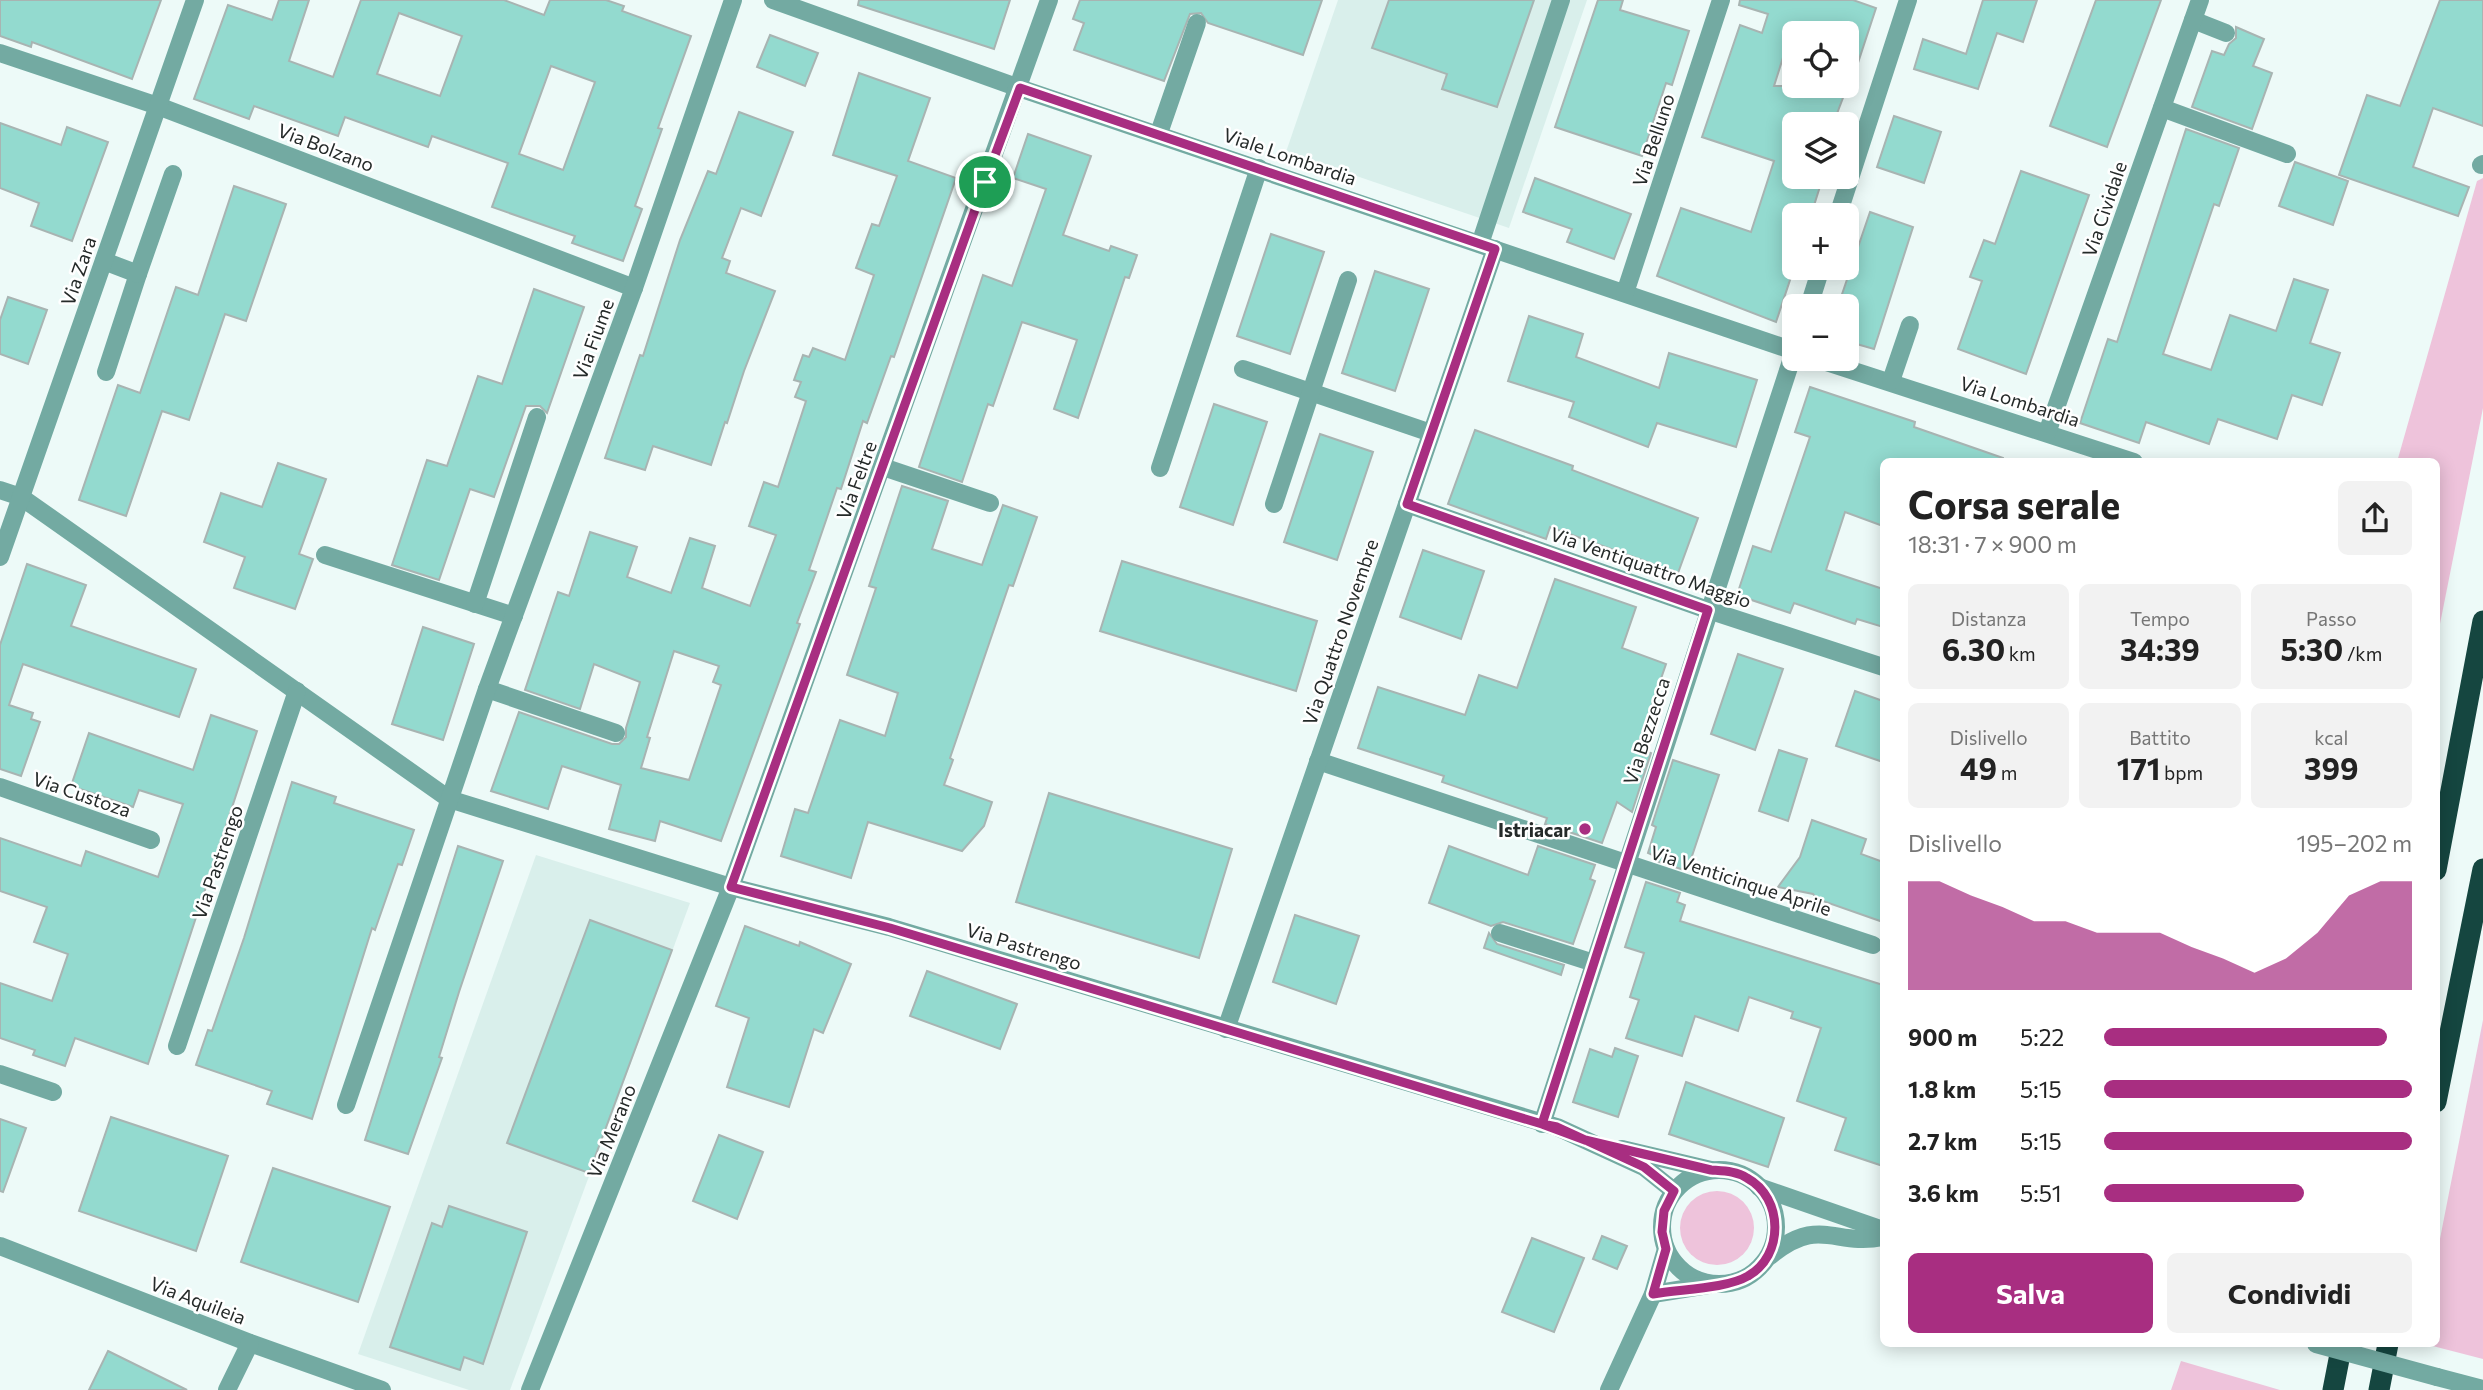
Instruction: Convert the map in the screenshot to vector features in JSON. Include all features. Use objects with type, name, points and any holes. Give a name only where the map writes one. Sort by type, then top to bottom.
[{"type":"highway","points":[[2440,849],[2483,621]]},
{"type":"highway","points":[[2440,1082],[2483,869]]},
{"type":"highway","points":[[2333,1390],[2341,1347]]},
{"type":"highway","points":[[2379,1390],[2387,1347]]},
{"type":"street","name":"Via Zara","points":[[0,556],[195,0]]},
{"type":"street","name":"Via Fiume","points":[[450,799],[487,690],[634,288],[733,0]]},
{"type":"street","name":"Viale Lombardia","points":[[773,0],[1020,88],[1159,133],[1782,347]]},
{"type":"street","name":"Via Feltre","points":[[731,887],[1020,88],[1049,0]]},
{"type":"street","name":"Via Quattro Novembre","points":[[1226,1029],[1431,433],[1561,0]]},
{"type":"street","name":"Via Belluno","points":[[1625,293],[1721,0]]},
{"type":"street","points":[[1842,203],[1908,0]]},
{"type":"street","name":"Via Cividale","points":[[2047,433],[2200,0]]},
{"type":"street","points":[[2193,20],[2226,33]]},
{"type":"street","points":[[1159,133],[1197,23]]},
{"type":"street","name":"Via Bolzano","points":[[0,53],[158,106],[634,288]]},
{"type":"street","points":[[2162,108],[2287,153]]},
{"type":"street","points":[[1160,468],[1259,168]]},
{"type":"street","points":[[106,372],[173,174]]},
{"type":"street","points":[[104,261],[138,274]]},
{"type":"street","points":[[1274,504],[1348,280]]},
{"type":"street","points":[[1891,381],[1910,325]]},
{"type":"street","points":[[1243,369],[1431,433]]},
{"type":"street","name":"Via Bezzecca","points":[[1542,1124],[1787,371]]},
{"type":"street","name":"Via Lombardia","points":[[1857,371],[2122,458]]},
{"type":"street","points":[[475,604],[537,417]]},
{"type":"street","points":[[883,467],[990,503]]},
{"type":"street","name":"Via Pastrengo","points":[[0,490],[21,497],[450,799],[731,887],[890,928],[1542,1124],[1644,1167],[1674,1191]]},
{"type":"street","name":"Via Ventiquattro Maggio","points":[[1407,504],[1708,610],[1880,666]]},
{"type":"street","points":[[325,555],[514,616]]},
{"type":"street","points":[[487,690],[616,733]]},
{"type":"street","name":"Via Pastrengo","points":[[177,1046],[297,691]]},
{"type":"street","name":"Via Venticinque Aprile","points":[[1318,761],[1873,945]]},
{"type":"street","name":"Via Custoza","points":[[0,788],[151,840]]},
{"type":"street","points":[[346,1105],[450,799]]},
{"type":"street","name":"Via Merano","points":[[530,1390],[731,887]]},
{"type":"street","points":[[1500,933],[1594,963]]},
{"type":"street","points":[[0,1074],[52,1092]]},
{"type":"street","name":"Via Pastrengo","points":[[1585,1140],[1711,1170]]},
{"type":"street","points":[[1716,1284],[1697,1280],[1677,1266],[1666,1249],[1662,1232],[1664,1211],[1674,1191],[1692,1177],[1711,1170],[1729,1171],[1748,1178],[1759,1187],[1771,1203],[1776,1228],[1774,1244],[1765,1261]]},
{"type":"street","points":[[1759,1187],[1880,1229]]},
{"type":"street","points":[[1653,1294],[1730,1283],[1749,1276],[1791,1239],[1824,1233],[1871,1239],[1880,1238]]},
{"type":"street","name":"Via Aquileia","points":[[0,1246],[250,1343],[383,1390]]},
{"type":"street","points":[[1609,1390],[1653,1294],[1666,1249]]},
{"type":"street","points":[[227,1390],[250,1343]]},
{"type":"street","points":[[2327,1347],[2483,1389]]},
{"type":"shaded area","points":[[1338,0],[1587,0],[1509,228],[1286,152]]},
{"type":"shaded area","points":[[2483,178],[2483,408],[2440,624],[2440,458],[2398,458],[2477,181]]},
{"type":"shaded area","points":[[536,855],[690,903],[510,1390],[469,1390],[358,1354]]},
{"type":"shaded area","points":[[2483,1020],[2483,1359],[2437,1347],[2440,1347],[2440,1239]]},
{"type":"shaded area","points":[[1710,1191],[1724,1191],[1738,1197],[1748,1207],[1754,1228],[1748,1249],[1738,1259],[1724,1265],[1710,1265],[1696,1259],[1686,1249],[1680,1235],[1680,1221],[1686,1207],[1696,1197]]},
{"type":"shaded area","points":[[2181,1361],[2280,1390],[2171,1390]]},
{"type":"building","points":[[0,0],[161,0],[132,79],[32,42],[31,47],[0,36]]},
{"type":"building","points":[[279,0],[309,0],[289,61],[333,77],[361,0],[504,0],[544,15],[550,0],[606,0],[624,6],[622,11],[691,36],[658,128],[662,129],[635,206],[642,209],[623,261],[572,243],[575,236],[492,207],[508,163],[432,136],[428,147],[345,117],[338,136],[254,106],[249,119],[194,99],[228,5],[272,20]],"holes":[[[399,13],[462,36],[440,96],[377,74]],[[551,66],[595,82],[563,170],[519,154]]]},
{"type":"building","points":[[859,0],[1010,0],[994,49],[858,5]]},
{"type":"building","points":[[1080,0],[1322,0],[1303,55],[1208,23],[1201,13],[1190,14],[1164,81],[1074,50],[1084,23],[1073,19]]},
{"type":"building","points":[[1389,0],[1534,0],[1497,107],[1442,89],[1447,74],[1372,48]]},
{"type":"building","points":[[1598,0],[1623,0],[1620,10],[1689,31],[1672,85],[1666,83],[1642,156],[1555,127]]},
{"type":"building","points":[[1740,0],[1853,0],[1876,8],[1859,60],[1859,21],[1782,21],[1782,61],[1774,86],[1782,86],[1782,98],[1843,98],[1838,112],[1782,112],[1782,189],[1819,189],[1815,203],[1782,203],[1782,280],[1790,280],[1785,294],[1782,294],[1776,322],[1657,276],[1681,208],[1751,232],[1774,161],[1702,137],[1740,25],[1762,33],[1768,14],[1739,5]]},
{"type":"building","points":[[1983,0],[2037,0],[2023,42],[1997,33],[1978,89],[1914,69],[1923,39],[1966,54]]},
{"type":"building","points":[[2096,0],[2161,0],[2107,147],[2050,126]]},
{"type":"building","points":[[2440,0],[2483,0],[2483,126],[2433,108],[2413,167],[2469,187],[2458,216],[2339,175],[2367,95],[2400,106]]},
{"type":"building","points":[[2236,27],[2264,39],[2253,66],[2272,73],[2252,129],[2192,107],[2212,51],[2224,55],[2229,44],[2236,38]]},
{"type":"building","points":[[770,35],[818,53],[805,86],[757,67]]},
{"type":"building","points":[[859,73],[930,98],[908,161],[956,178],[894,357],[891,356],[867,423],[863,421],[841,489],[837,488],[809,570],[816,572],[797,623],[800,624],[721,841],[660,821],[655,841],[609,829],[621,785],[562,766],[548,809],[491,791],[519,712],[612,744],[619,744],[626,737],[626,728],[640,682],[594,664],[580,709],[525,690],[558,592],[569,596],[590,532],[637,547],[627,577],[671,593],[690,538],[715,546],[702,588],[750,606],[776,535],[749,526],[764,482],[778,487],[806,401],[795,397],[801,382],[794,380],[803,355],[809,357],[813,348],[845,360],[874,275],[856,268],[872,224],[879,226],[897,176],[833,155]],"holes":[[[674,651],[719,666],[713,682],[721,685],[689,780],[641,768],[650,738],[647,737]]]},
{"type":"building","points":[[739,112],[793,132],[761,216],[741,208],[722,258],[730,261],[726,273],[775,291],[711,465],[653,446],[645,470],[605,458],[640,355],[643,356],[680,240],[708,171],[716,174]]},
{"type":"building","points":[[1894,116],[1941,132],[1924,183],[1877,167]]},
{"type":"building","points":[[0,123],[61,145],[67,127],[108,142],[72,241],[31,226],[39,203],[0,188]]},
{"type":"building","points":[[2186,129],[2239,148],[2219,206],[2214,204],[2163,354],[2211,370],[2230,315],[2276,331],[2294,279],[2328,290],[2310,343],[2340,353],[2322,405],[2292,395],[2277,439],[2218,419],[2209,444],[2146,422],[2139,443],[2080,423],[2108,339],[2117,342]]},
{"type":"building","points":[[1028,134],[1091,156],[1063,235],[1109,251],[1111,246],[1137,255],[1129,278],[1125,277],[1078,418],[1054,409],[1077,340],[1022,322],[993,406],[988,404],[962,482],[919,467],[983,275],[1012,286],[1046,189],[1013,178]]},
{"type":"building","points":[[2295,162],[2348,181],[2333,225],[2279,206]]},
{"type":"building","points":[[2021,171],[2089,195],[2026,374],[1958,349],[1982,281],[1970,277],[1984,240],[1995,244]]},
{"type":"building","points":[[1535,178],[1631,214],[1614,259],[1567,242],[1572,229],[1523,212]]},
{"type":"building","points":[[234,186],[286,204],[246,321],[225,314],[189,420],[162,411],[126,516],[79,500],[118,385],[140,393],[176,287],[198,295]]},
{"type":"building","points":[[1870,212],[1913,227],[1874,349],[1859,345],[1859,294],[1842,294],[1847,280],[1859,280],[1859,244]]},
{"type":"building","points":[[1271,234],[1324,252],[1290,354],[1237,336]]},
{"type":"building","points":[[1375,271],[1429,289],[1395,391],[1342,373]]},
{"type":"building","points":[[534,289],[584,307],[547,413],[540,406],[526,406],[494,497],[470,489],[439,580],[392,565],[427,460],[447,466],[478,376],[502,384]]},
{"type":"building","points":[[8,297],[47,310],[28,364],[0,354],[0,320]]},
{"type":"building","points":[[1529,316],[1583,334],[1576,357],[1659,388],[1669,353],[1757,380],[1736,447],[1657,423],[1648,447],[1569,417],[1574,402],[1508,381]]},
{"type":"building","points":[[1810,387],[1915,422],[1914,427],[2003,458],[1880,458],[1880,525],[1845,512],[1826,570],[1880,588],[1880,626],[1857,619],[1855,624],[1794,603],[1790,613],[1737,595],[1753,546],[1771,552],[1810,437],[1795,432]]},
{"type":"building","points":[[1214,404],[1267,422],[1233,525],[1180,507]]},
{"type":"building","points":[[1475,430],[1573,466],[1572,470],[1698,518],[1678,573],[1550,527],[1546,539],[1448,504]]},
{"type":"building","points":[[1320,434],[1373,452],[1337,560],[1284,542]]},
{"type":"building","points":[[278,463],[326,479],[299,554],[313,559],[295,609],[234,588],[245,557],[204,542],[221,493],[262,507]]},
{"type":"building","points":[[902,486],[948,501],[932,549],[982,565],[1003,505],[1037,517],[1013,586],[1009,585],[950,758],[953,760],[944,785],[992,802],[984,826],[962,851],[868,822],[851,878],[781,856],[795,809],[808,813],[840,720],[885,736],[898,693],[847,675],[876,588],[869,586]]},
{"type":"building","points":[[1423,550],[1484,571],[1461,639],[1400,617]]},
{"type":"building","points":[[1122,561],[1317,621],[1296,691],[1100,631]]},
{"type":"building","points":[[27,564],[86,585],[71,626],[196,669],[179,717],[23,664],[9,705],[33,713],[31,719],[40,722],[21,776],[0,769],[0,645]]},
{"type":"building","points":[[1555,579],[1636,607],[1622,648],[1666,664],[1637,748],[1651,753],[1632,812],[1617,802],[1602,843],[1545,824],[1547,818],[1442,782],[1444,776],[1358,748],[1378,687],[1465,715],[1479,675],[1517,688]]},
{"type":"building","points":[[423,627],[474,644],[443,740],[392,724]]},
{"type":"building","points":[[1738,654],[1783,669],[1755,750],[1711,734]]},
{"type":"building","points":[[1855,691],[1880,700],[1880,761],[1836,746]]},
{"type":"building","points":[[211,715],[257,731],[148,1064],[75,1038],[65,1066],[33,1055],[35,1050],[0,1038],[0,983],[52,1001],[68,954],[34,942],[47,907],[0,891],[0,838],[81,866],[86,851],[158,877],[183,804],[139,790],[133,807],[71,786],[89,733],[193,770]]},
{"type":"building","points":[[1779,750],[1807,759],[1788,821],[1759,811]]},
{"type":"building","points":[[1673,760],[1719,775],[1687,871],[1653,860],[1655,856],[1648,853],[1656,827],[1652,825]]},
{"type":"building","points":[[292,782],[336,797],[334,803],[414,830],[402,865],[398,864],[375,930],[372,928],[312,1119],[267,1104],[272,1091],[196,1065],[208,1030],[212,1031],[244,938]]},
{"type":"building","points":[[1049,793],[1232,849],[1199,958],[1016,902]]},
{"type":"building","points":[[1812,820],[1866,839],[1861,854],[1880,861],[1880,921],[1817,899],[1813,894],[1778,887],[1800,857]]},
{"type":"building","points":[[458,846],[503,861],[459,992],[439,1057],[442,1058],[408,1154],[365,1140]]},
{"type":"building","points":[[1449,846],[1528,875],[1538,846],[1595,865],[1590,879],[1595,881],[1573,944],[1503,922],[1491,926],[1429,903]]},
{"type":"building","points":[[1646,882],[1680,893],[1677,902],[1685,905],[1680,921],[1880,984],[1880,1165],[1835,1150],[1846,1118],[1797,1101],[1821,1028],[1791,1018],[1793,1012],[1749,997],[1738,1031],[1695,1016],[1682,1056],[1626,1038],[1639,1000],[1630,997],[1644,953],[1625,947]]},
{"type":"building","points":[[1295,915],[1359,936],[1336,1004],[1273,982]]},
{"type":"building","points":[[590,920],[672,950],[589,1173],[507,1143]]},
{"type":"building","points":[[745,926],[799,946],[800,942],[851,964],[823,1033],[814,1029],[789,1107],[727,1087],[749,1018],[716,1006]]},
{"type":"building","points":[[1489,933],[1497,944],[1564,965],[1561,975],[1484,948]]},
{"type":"building","points":[[927,971],[1017,1004],[1000,1049],[910,1016]]},
{"type":"building","points":[[1615,1048],[1638,1056],[1618,1117],[1573,1102],[1590,1049],[1612,1057]]},
{"type":"building","points":[[1686,1082],[1784,1118],[1768,1167],[1669,1134]]},
{"type":"building","points":[[111,1117],[228,1156],[196,1251],[79,1211]]},
{"type":"building","points":[[0,1119],[26,1128],[3,1192],[0,1191]]},
{"type":"building","points":[[719,1135],[763,1152],[737,1219],[693,1201]]},
{"type":"building","points":[[273,1168],[390,1207],[358,1302],[241,1262]]},
{"type":"building","points":[[449,1206],[527,1232],[483,1364],[464,1357],[460,1370],[390,1347],[432,1223],[442,1227]]},
{"type":"building","points":[[1602,1236],[1627,1246],[1617,1269],[1593,1259]]},
{"type":"building","points":[[1532,1238],[1584,1258],[1554,1332],[1502,1312]]},
{"type":"building","points":[[108,1351],[187,1390],[89,1390]]},
{"type":"place","name":"Istriacar","points":[[1585,829]]},
{"type":"route","points":[[985,182],[731,887],[890,928],[1542,1124],[1557,1127],[1585,1140],[1610,1150],[1644,1167],[1674,1191],[1664,1211],[1662,1232],[1666,1249],[1653,1294],[1730,1283],[1749,1276],[1765,1261],[1774,1244],[1776,1228],[1771,1203],[1748,1178],[1729,1171],[1711,1170],[1585,1140],[1557,1127],[1542,1124],[1708,610],[1407,504],[1495,249],[1020,88],[985,182]]}]
